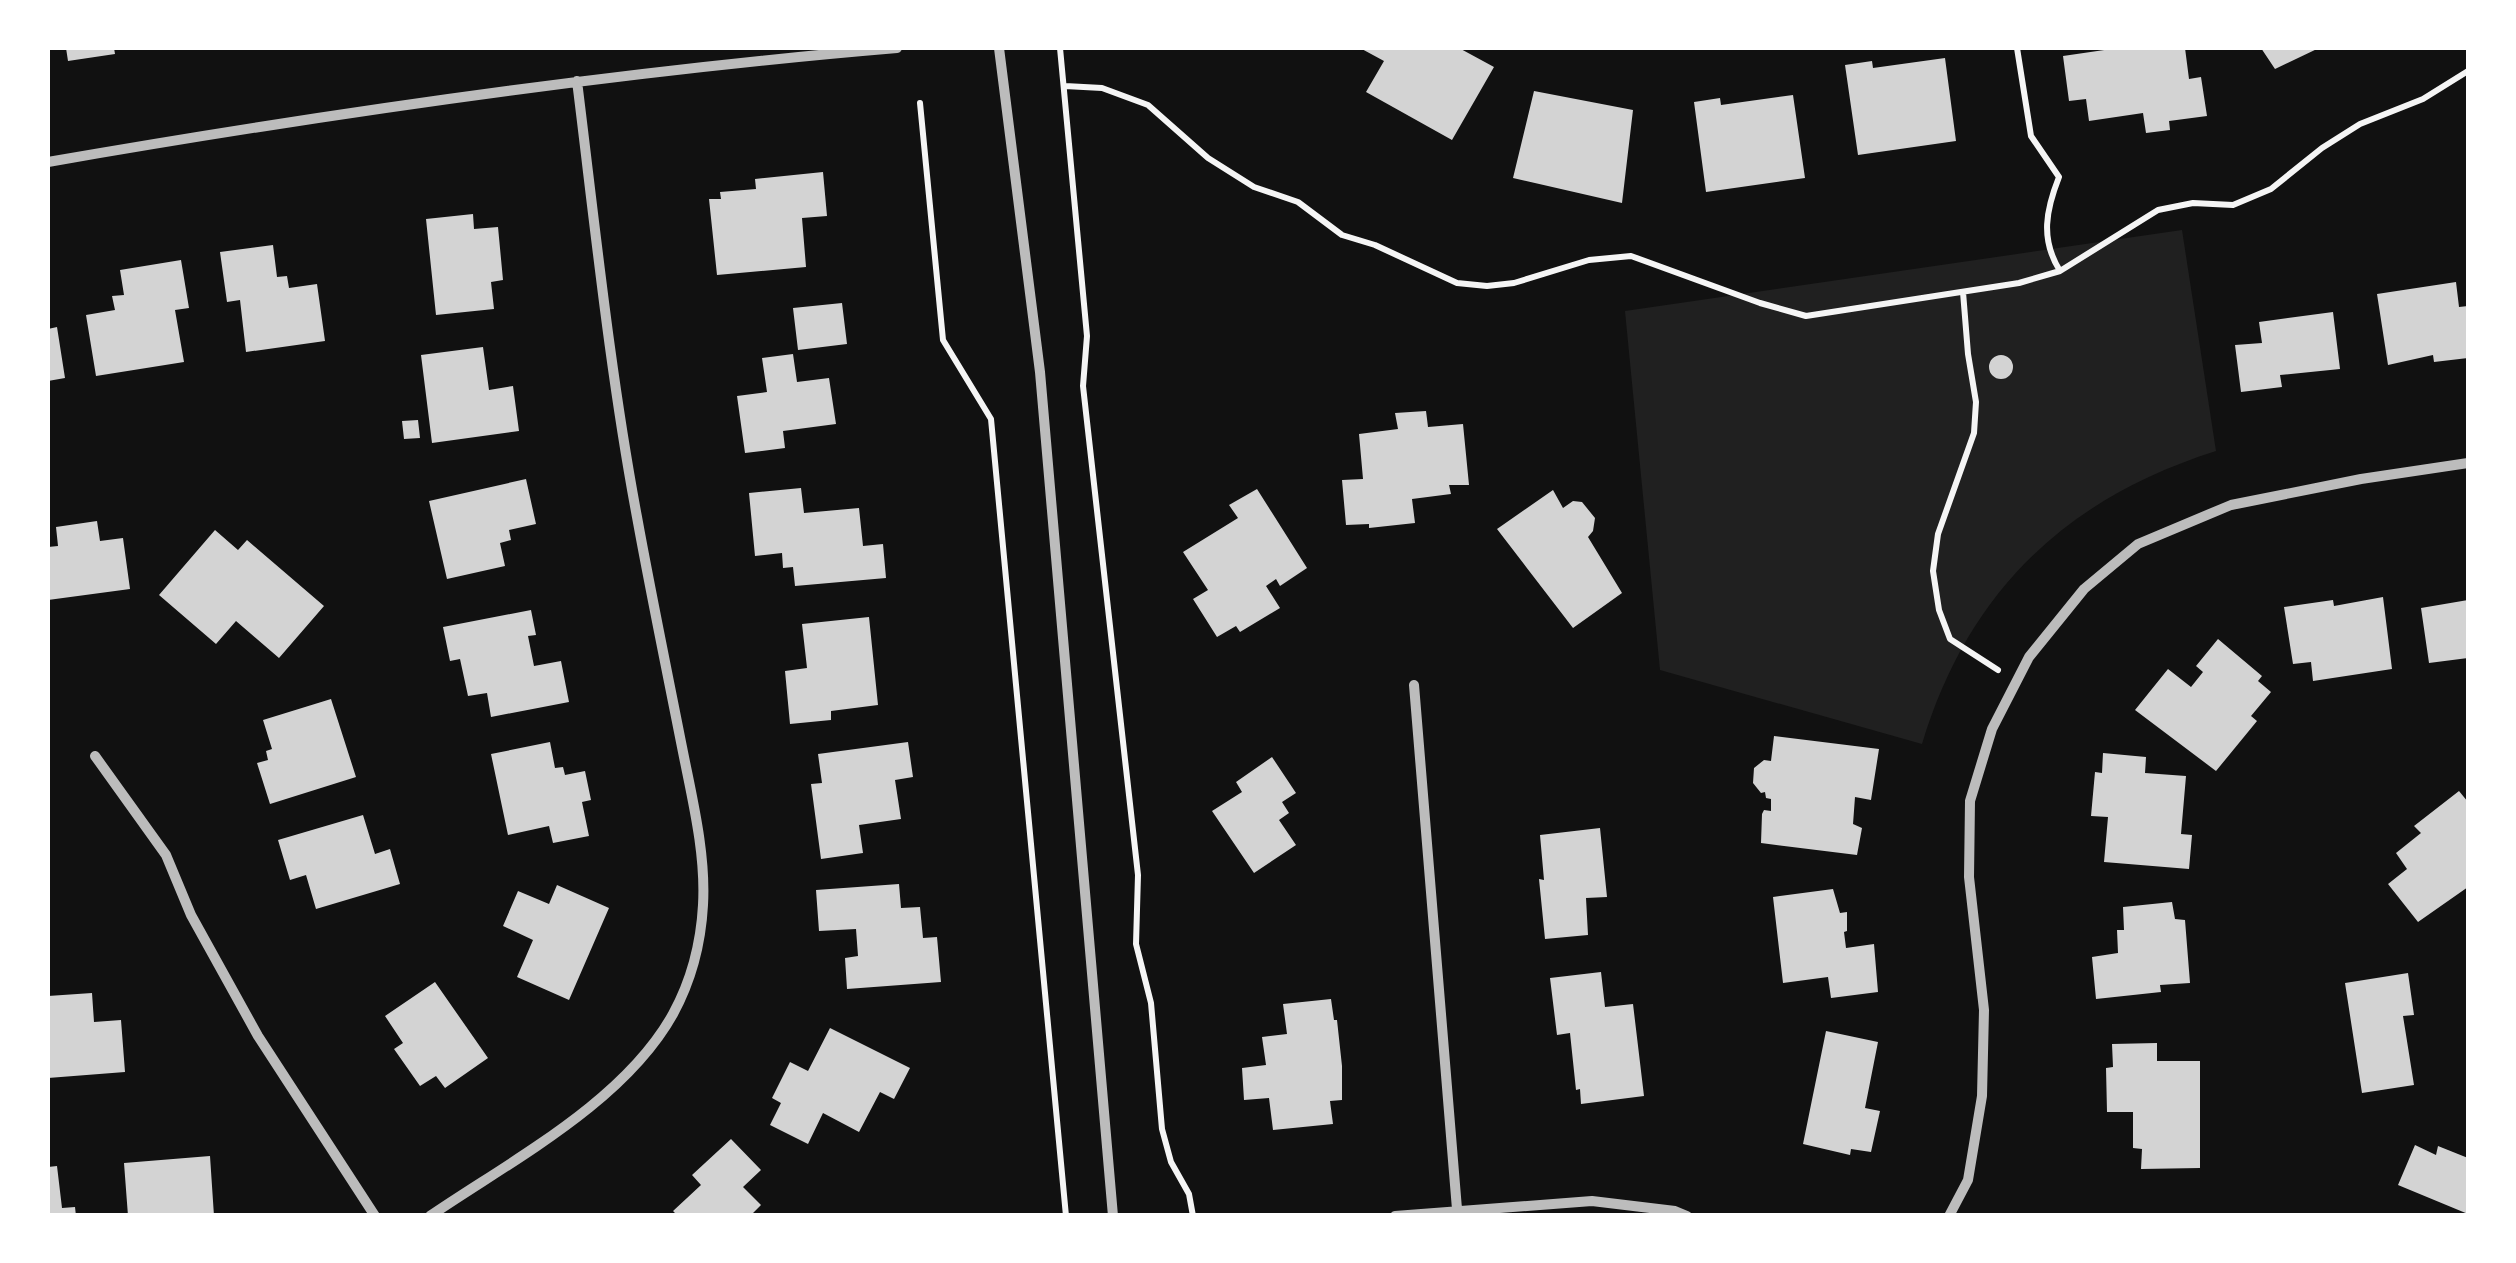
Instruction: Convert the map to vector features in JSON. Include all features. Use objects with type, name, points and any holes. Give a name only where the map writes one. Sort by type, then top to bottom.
[{"type":"street","points":[[48,162],[257,126],[577,81],[719,63],[897,48]]},
{"type":"street","points":[[999,48],[1040,372],[1113,1216]]},
{"type":"street","points":[[430,1216],[567,1122],[622,1080],[646,1053],[673,1013],[692,968],[703,904],[703,869],[692,797],[615,384],[577,81]]},
{"type":"street","points":[[1949,1216],[1968,1180],[1982,1096],[1984,1010],[1968,877],[1970,802],[1992,729],[2029,657],[2084,588],[2138,544],[2231,505],[2361,478],[2468,463]]},
{"type":"street","points":[[1414,685],[1458,1209]]},
{"type":"street","points":[[95,756],[166,855],[191,914],[258,1036],[375,1216]]},
{"type":"street","points":[[1395,1216],[1592,1201],[1675,1211],[1687,1216]]},
{"type":"path","points":[[1060,48],[1087,336],[1083,386],[1138,875],[1136,944],[1151,1003],[1162,1129],[1171,1162],[1189,1194],[1193,1216]]},
{"type":"path","points":[[2017,48],[2031,136],[2059,177],[2048,209],[2046,231],[2051,257],[2060,271]]},
{"type":"path","points":[[1066,86],[1102,88],[1148,105],[1208,158],[1254,187],[1298,202],[1342,235],[1374,245],[1457,283],[1487,286],[1514,282],[1590,260],[1631,256],[1760,304],[1806,316],[1963,292],[2060,271],[2158,210],[2192,203],[2233,205],[2271,189],[2322,148],[2360,124],[2423,100],[2468,71]]},
{"type":"path","points":[[920,102],[943,340],[990,419],[1066,1216]]},
{"type":"path","points":[[1963,292],[1976,402],[1974,433],[1938,534],[1933,571],[1939,610],[1950,638],[2016,682]]},
{"type":"shaded area","points":[[2182,230],[2216,451],[2162,471],[2113,496],[2069,525],[2030,558],[1995,597],[1966,641],[1922,744],[1660,670],[1625,311]]},
{"type":"building","points":[[66,48],[114,48],[115,54],[68,61]]},
{"type":"building","points":[[1360,48],[1459,48],[1494,67],[1452,140],[1366,92],[1384,61]]},
{"type":"building","points":[[2118,48],[2185,48],[2189,79],[2201,77],[2207,116],[2169,121],[2170,130],[2146,133],[2143,113],[2089,121],[2086,99],[2069,101],[2063,56]]},
{"type":"building","points":[[2261,48],[2319,48],[2275,69]]},
{"type":"building","points":[[1945,58],[1956,141],[1858,155],[1845,65],[1872,61],[1873,68]]},
{"type":"building","points":[[1534,91],[1633,110],[1622,203],[1513,178]]},
{"type":"building","points":[[1793,95],[1805,178],[1706,192],[1694,102],[1720,98],[1721,105]]},
{"type":"building","points":[[823,172],[827,216],[802,218],[806,267],[717,275],[709,199],[721,199],[720,192],[756,189],[755,179]]},
{"type":"building","points":[[473,214],[474,229],[498,227],[503,280],[491,282],[494,309],[436,315],[426,219]]},
{"type":"building","points":[[273,245],[277,277],[287,276],[289,288],[317,284],[325,341],[246,352],[240,300],[227,302],[220,252]]},
{"type":"building","points":[[181,260],[189,308],[175,310],[184,362],[96,376],[86,315],[115,310],[112,296],[124,295],[120,270]]},
{"type":"building","points":[[2456,282],[2459,307],[2468,306],[2468,358],[2434,362],[2433,355],[2388,365],[2377,294]]},
{"type":"building","points":[[842,303],[847,344],[798,350],[793,308]]},
{"type":"building","points":[[2333,312],[2340,369],[2280,375],[2282,387],[2241,392],[2235,345],[2262,343],[2259,322]]},
{"type":"building","points":[[57,327],[65,378],[48,381],[48,329]]},
{"type":"building","points":[[483,347],[489,390],[513,386],[519,431],[432,443],[421,355]]},
{"type":"building","points":[[793,354],[797,382],[829,378],[836,424],[783,431],[785,448],[745,453],[737,396],[767,392],[762,358]]},
{"type":"building","points":[[2001,355],[2013,367],[2001,379],[1989,367]]},
{"type":"building","points":[[1426,411],[1428,427],[1463,424],[1469,485],[1449,485],[1451,494],[1412,499],[1415,523],[1369,528],[1369,524],[1346,525],[1342,480],[1363,479],[1359,434],[1398,429],[1395,413]]},
{"type":"building","points":[[418,420],[420,438],[404,439],[402,421]]},
{"type":"building","points":[[526,479],[536,524],[509,530],[511,540],[500,543],[505,566],[447,579],[429,501]]},
{"type":"building","points":[[801,488],[804,513],[859,508],[863,546],[883,544],[886,578],[795,586],[793,567],[783,568],[782,553],[755,556],[749,493]]},
{"type":"building","points":[[1257,489],[1307,568],[1280,586],[1276,579],[1266,586],[1280,608],[1240,632],[1236,626],[1217,637],[1193,599],[1208,590],[1183,552],[1238,518],[1229,505]]},
{"type":"building","points":[[1553,490],[1563,508],[1573,501],[1582,502],[1595,518],[1588,537],[1622,593],[1573,628],[1497,529]]},
{"type":"building","points":[[97,521],[100,541],[123,538],[130,589],[48,600],[48,547],[58,546],[56,527]]},
{"type":"building","points":[[215,530],[238,550],[247,540],[324,606],[279,658],[236,621],[216,644],[159,595]]},
{"type":"building","points":[[2383,597],[2392,669],[2313,681],[2311,662],[2293,664],[2284,607],[2333,600],[2334,606]]},
{"type":"building","points":[[2468,600],[2468,658],[2429,663],[2421,608]]},
{"type":"building","points":[[531,610],[536,635],[528,636],[534,666],[561,661],[569,702],[491,717],[487,693],[468,696],[460,659],[450,661],[443,627]]},
{"type":"building","points":[[869,617],[878,705],[831,711],[831,720],[790,724],[785,671],[807,668],[802,624]]},
{"type":"building","points":[[2218,639],[2262,676],[2258,681],[2271,692],[2251,716],[2257,721],[2216,771],[2135,710],[2168,669],[2191,687],[2203,672],[2196,666]]},
{"type":"building","points":[[331,699],[356,777],[270,804],[257,763],[268,760],[266,751],[272,749],[263,720]]},
{"type":"building","points":[[1774,736],[1879,749],[1871,800],[1855,797],[1853,824],[1862,828],[1857,855],[1761,843],[1762,814],[1764,810],[1771,811],[1771,799],[1753,783],[1754,768],[1764,760],[1771,761]]},
{"type":"building","points":[[550,742],[555,768],[563,767],[565,775],[585,771],[591,800],[582,802],[589,836],[553,843],[549,826],[508,835],[491,754]]},
{"type":"building","points":[[908,742],[913,777],[895,780],[901,819],[859,825],[863,853],[821,859],[811,784],[822,783],[818,754]]},
{"type":"building","points":[[2103,753],[2146,757],[2145,773],[2186,776],[2181,834],[2192,835],[2189,869],[2104,862],[2108,817],[2091,816],[2095,772],[2102,773]]},
{"type":"building","points":[[1272,757],[1296,793],[1282,802],[1289,813],[1279,820],[1296,845],[1254,873],[1212,811],[1242,792],[1236,782]]},
{"type":"building","points":[[2459,791],[2468,802],[2468,887],[2418,922],[2388,884],[2407,869],[2396,853],[2421,833],[2414,826]]},
{"type":"building","points":[[363,815],[375,854],[390,849],[400,884],[316,909],[306,875],[290,880],[278,840]]},
{"type":"building","points":[[1600,828],[1607,897],[1586,898],[1588,935],[1545,939],[1539,879],[1544,880],[1540,835]]},
{"type":"building","points":[[899,884],[901,908],[920,907],[923,938],[937,937],[941,982],[847,989],[845,958],[858,956],[856,929],[819,931],[816,890]]},
{"type":"building","points":[[557,885],[609,908],[569,1000],[517,977],[533,940],[503,926],[518,891],[549,904]]},
{"type":"building","points":[[1833,889],[1840,913],[1847,912],[1846,948],[1874,944],[1878,992],[1831,998],[1828,977],[1783,983],[1773,897]]},
{"type":"building","points":[[2172,902],[2175,919],[2185,920],[2190,983],[2160,985],[2161,992],[2096,999],[2092,957],[2118,953],[2117,930],[2124,930],[2123,907]]},
{"type":"building","points":[[1601,972],[1605,1007],[1633,1004],[1644,1096],[1581,1104],[1570,1033],[1557,1035],[1550,978]]},
{"type":"building","points":[[2408,973],[2414,1015],[2403,1016],[2414,1085],[2362,1093],[2345,983]]},
{"type":"building","points":[[435,982],[488,1058],[445,1088],[436,1076],[420,1086],[394,1049],[403,1043],[385,1016]]},
{"type":"building","points":[[92,993],[94,1022],[121,1020],[125,1072],[48,1078],[48,996]]},
{"type":"building","points":[[1331,999],[1342,1066],[1342,1100],[1330,1101],[1333,1124],[1273,1130],[1269,1098],[1244,1100],[1242,1068],[1266,1065],[1262,1037],[1287,1034],[1283,1004]]},
{"type":"building","points":[[830,1028],[910,1068],[894,1099],[880,1092],[859,1132],[823,1113],[808,1144],[770,1125],[781,1103],[772,1098],[790,1062],[808,1071]]},
{"type":"building","points":[[1826,1031],[1878,1042],[1865,1108],[1880,1111],[1871,1152],[1851,1149],[1850,1155],[1803,1144]]},
{"type":"building","points":[[2157,1043],[2157,1061],[2200,1061],[2200,1168],[2141,1169],[2142,1149],[2133,1148],[2133,1112],[2107,1112],[2106,1068],[2113,1067],[2112,1044]]},
{"type":"building","points":[[731,1139],[761,1170],[743,1187],[761,1205],[750,1216],[678,1216],[673,1211],[701,1185],[692,1175]]},
{"type":"building","points":[[2415,1145],[2436,1155],[2438,1146],[2468,1158],[2468,1214],[2398,1185]]},
{"type":"building","points":[[210,1156],[214,1216],[128,1216],[124,1163]]},
{"type":"building","points":[[57,1166],[62,1208],[75,1207],[76,1216],[48,1216],[48,1167]]}]
